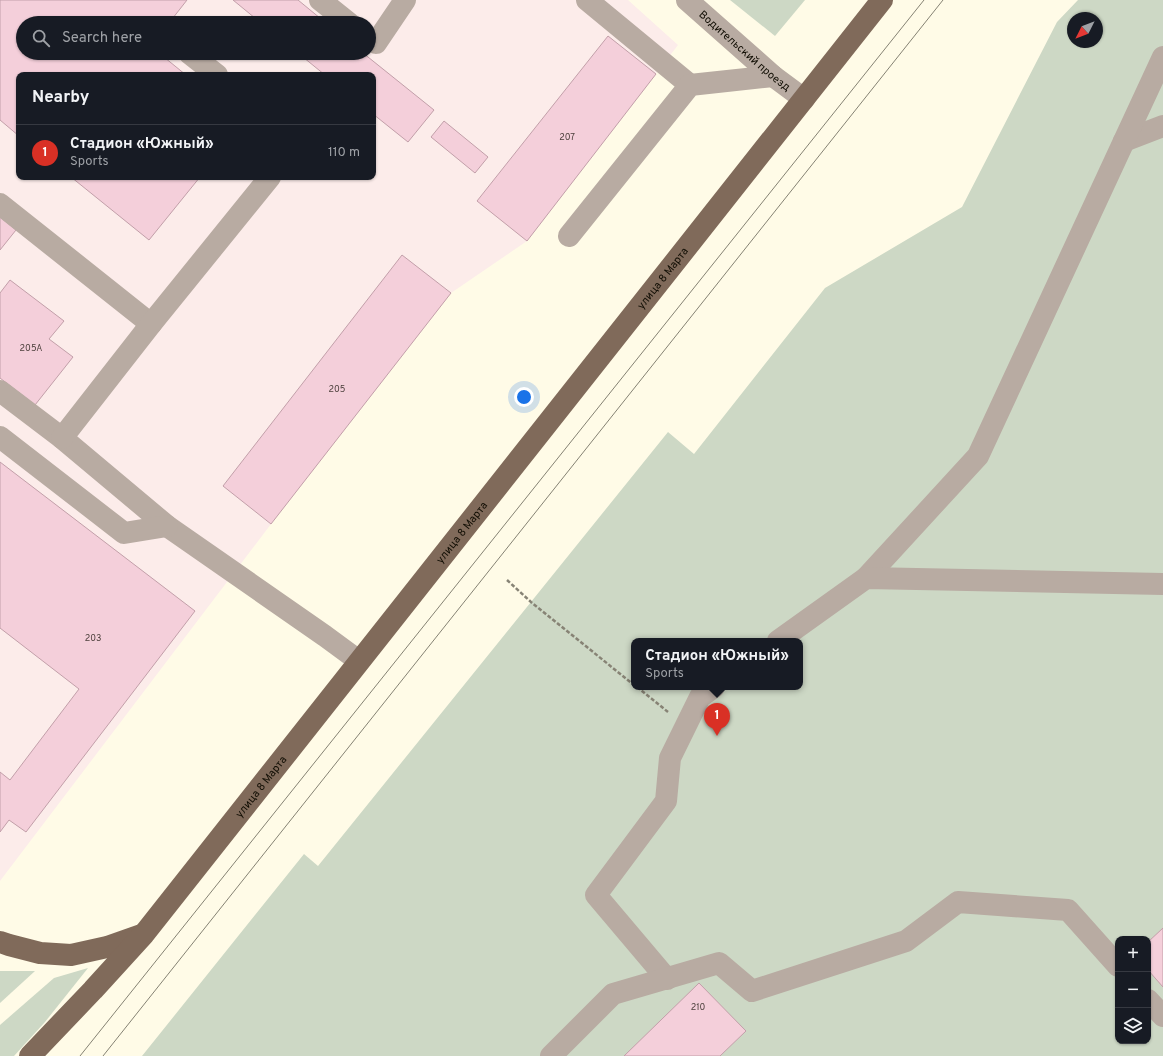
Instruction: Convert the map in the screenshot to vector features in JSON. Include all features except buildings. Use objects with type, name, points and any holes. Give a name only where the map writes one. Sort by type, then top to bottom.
[{"type":"main road","name":"улица 8 Марта","points":[[30,1056],[144,934],[882,0]]},
{"type":"main road","points":[[0,942],[9,946],[40,953],[72,955],[107,947],[144,934]]},
{"type":"street","points":[[320,0],[340,16]]},
{"type":"street","points":[[376,43],[405,0]]},
{"type":"street","points":[[587,0],[690,85]]},
{"type":"street","name":"Водительский проезд","points":[[687,0],[773,76],[804,99]]},
{"type":"street","points":[[782,638],[866,578],[978,456],[1163,57]]},
{"type":"street","points":[[198,60],[213,72]]},
{"type":"street","points":[[569,236],[690,85],[773,76]]},
{"type":"street","points":[[1124,142],[1163,126]]},
{"type":"street","points":[[62,438],[151,324],[268,180]]},
{"type":"street","points":[[0,204],[151,324]]},
{"type":"street","points":[[0,391],[62,438],[167,526],[359,661]]},
{"type":"street","points":[[0,437],[124,534],[167,526]]},
{"type":"street","points":[[866,578],[1163,584]]},
{"type":"street","points":[[667,979],[596,895],[666,801],[670,758],[700,697],[710,690]]},
{"type":"street","points":[[551,1056],[613,994],[719,964],[752,991],[906,941],[958,902],[1068,910],[1115,963]]},
{"type":"street","points":[[1151,1003],[1163,1016]]},
{"type":"path","points":[[507,580],[531,602],[631,683]]},
{"type":"path","points":[[641,690],[686,726]]},
{"type":"shaded area","points":[[0,0],[628,0],[678,45],[527,241],[451,293],[271,524],[0,881]]},
{"type":"green space","points":[[730,0],[805,0],[775,36]]},
{"type":"green space","points":[[1078,0],[1163,0],[1163,1056],[142,1056],[304,854],[318,866],[668,432],[694,454],[825,288],[962,207],[1057,22]]},
{"type":"green space","points":[[88,968],[45,1022],[14,1056],[0,1056],[0,1025],[54,978]]},
{"type":"green space","points":[[0,971],[35,971],[0,1003]]},
{"type":"tram line","points":[[80,1056],[924,0]]},
{"type":"tram line","points":[[103,1056],[943,0]]},
{"type":"place","name":"Стадион «Южный»","points":[[717,736]]}]
